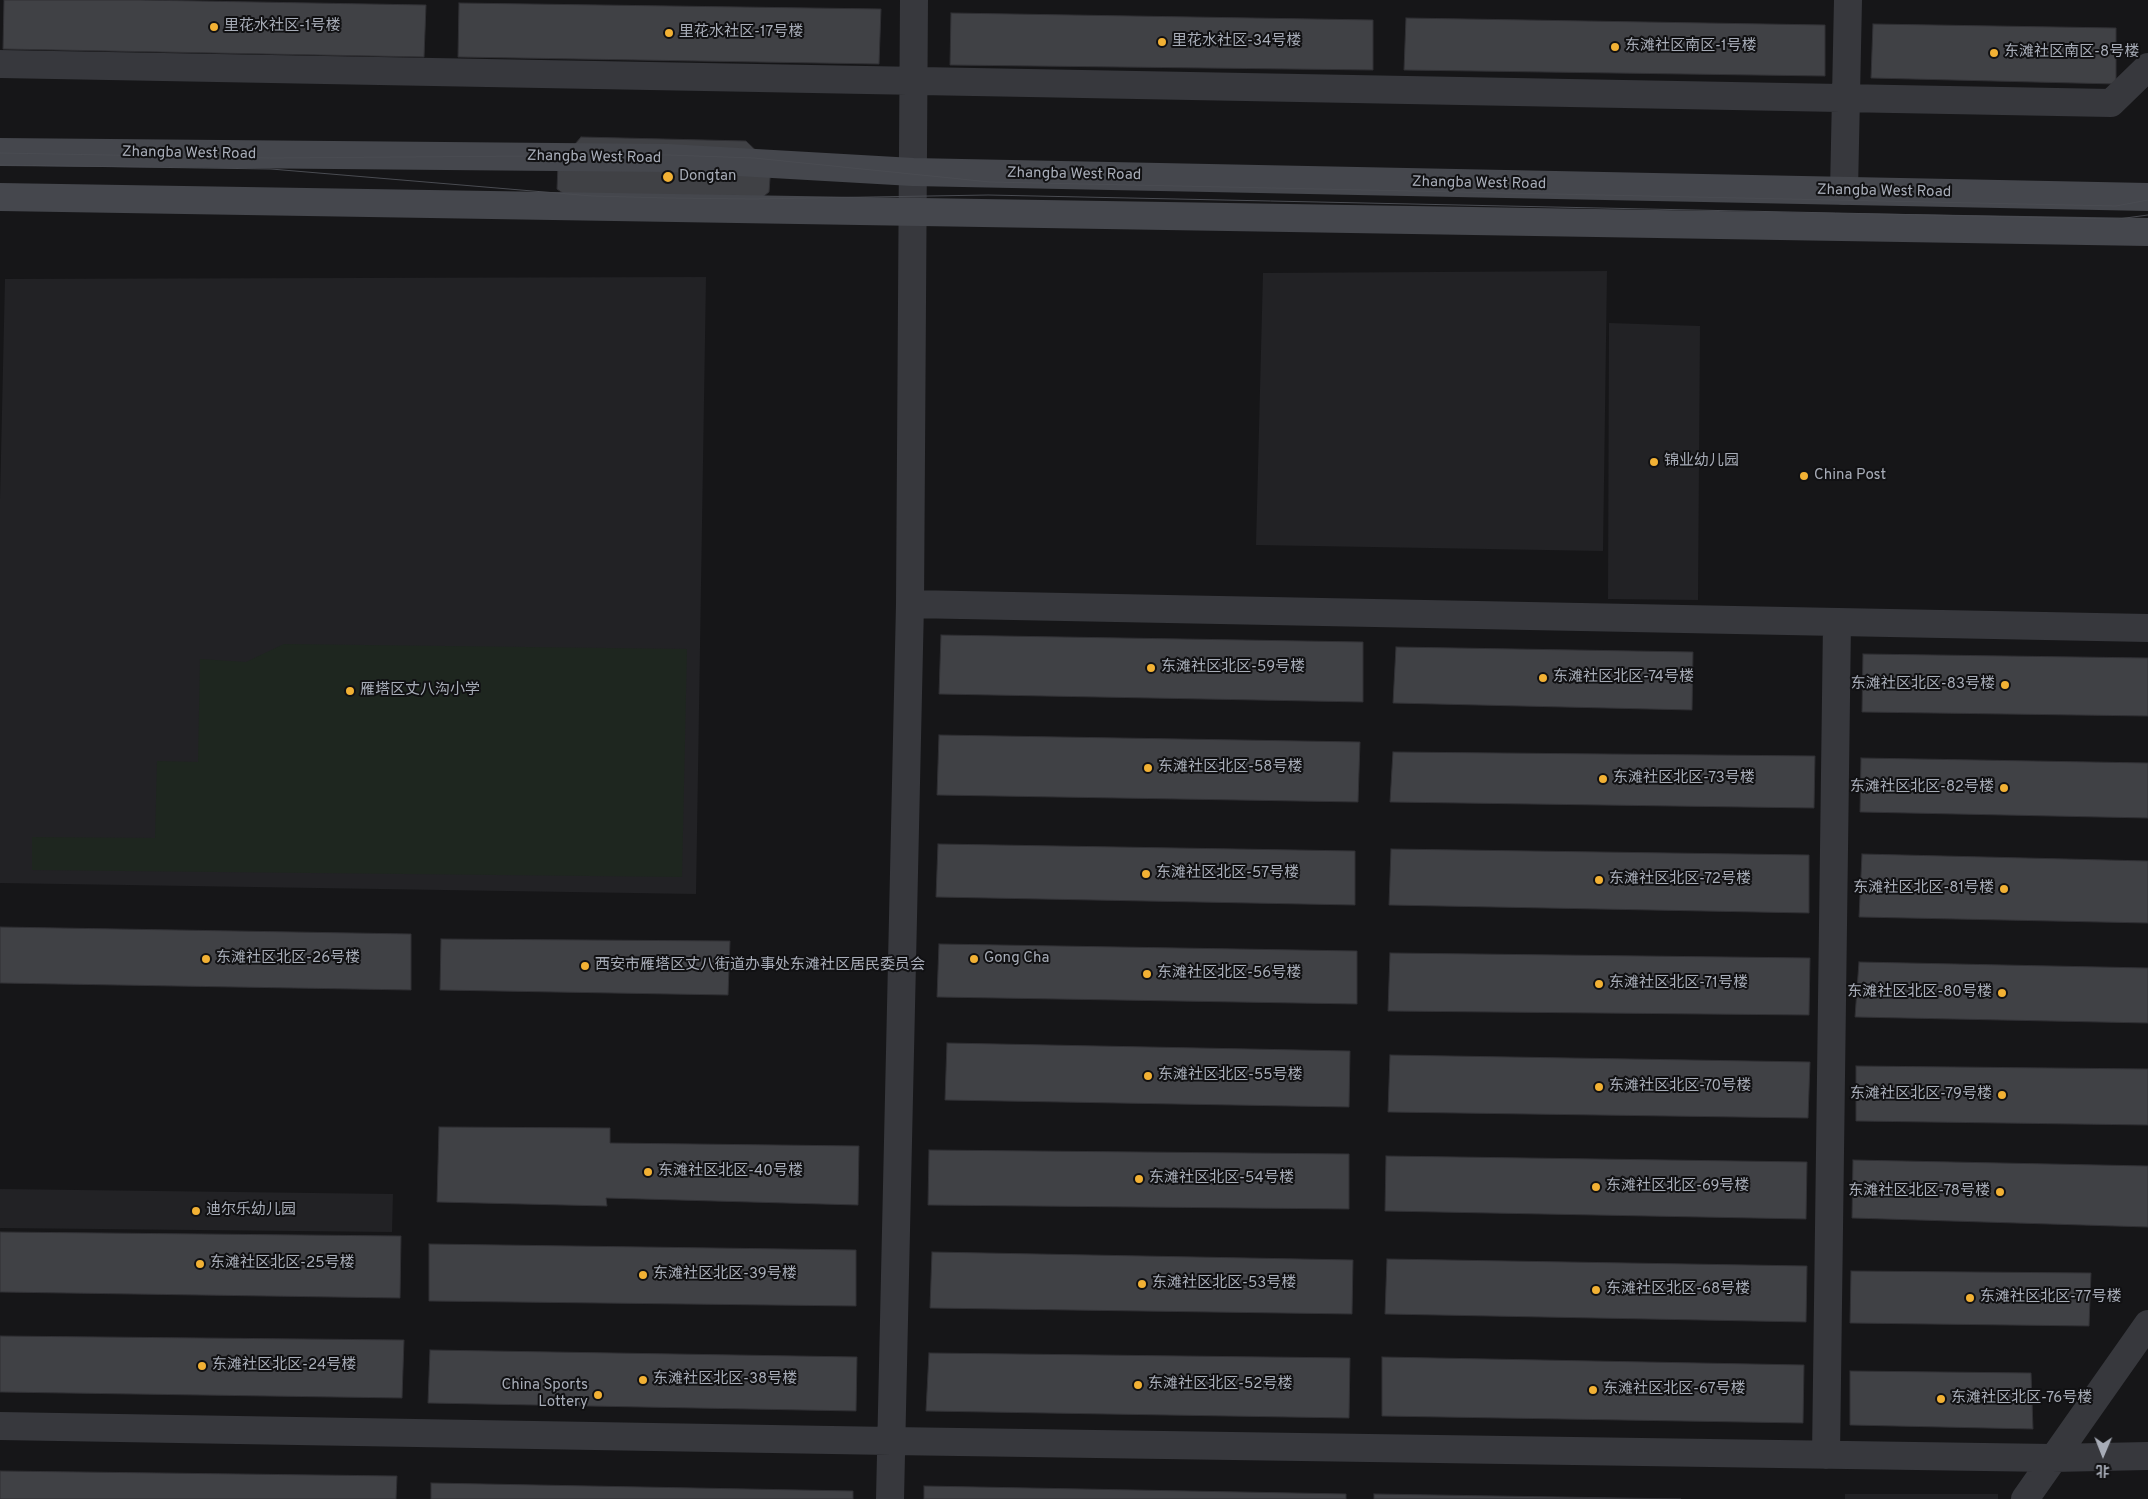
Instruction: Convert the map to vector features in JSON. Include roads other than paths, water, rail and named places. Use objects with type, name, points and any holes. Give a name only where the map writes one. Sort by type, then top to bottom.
[{"type":"main road","name":"Zhangba West Road","points":[[0,152],[668,158],[913,172],[2148,197]]},
{"type":"main road","points":[[0,197],[911,210],[2148,232]]},
{"type":"street","points":[[890,1499],[910,604],[911,210],[914,0]]},
{"type":"street","points":[[1844,191],[1848,0]]},
{"type":"street","points":[[0,64],[2112,103],[2148,67]]},
{"type":"street","points":[[910,604],[2148,628]]},
{"type":"street","points":[[1826,1454],[1837,622]]},
{"type":"street","points":[[2025,1499],[2148,1324]]},
{"type":"street","points":[[0,1426],[2052,1458],[2148,1456]]},
{"type":"tram line","points":[[0,153],[271,158],[668,155],[754,158],[990,182],[2116,206],[2148,200]]},
{"type":"tram line","points":[[0,165],[271,169],[592,196],[668,198],[753,199],[988,195],[2118,219],[2148,215]]},
{"type":"place","name":"里花水社区-1号楼","points":[[214,27]]},
{"type":"place","name":"里花水社区-17号楼","points":[[669,33]]},
{"type":"place","name":"里花水社区-34号楼","points":[[1162,42]]},
{"type":"place","name":"东滩社区南区-1号楼","points":[[1615,47]]},
{"type":"place","name":"东滩社区南区-8号楼","points":[[1994,53]]},
{"type":"place","name":"Dongtan","points":[[668,177]]},
{"type":"place","name":"锦业幼儿园","points":[[1654,462]]},
{"type":"place","name":"China Post","points":[[1804,476]]},
{"type":"place","name":"东滩社区北区-59号楼","points":[[1151,668]]},
{"type":"place","name":"东滩社区北区-74号楼","points":[[1543,678]]},
{"type":"place","name":"东滩社区北区-83号楼","points":[[2005,685]]},
{"type":"place","name":"雁塔区丈八沟小学","points":[[350,691]]},
{"type":"place","name":"东滩社区北区-58号楼","points":[[1148,768]]},
{"type":"place","name":"东滩社区北区-73号楼","points":[[1603,779]]},
{"type":"place","name":"东滩社区北区-82号楼","points":[[2004,788]]},
{"type":"place","name":"东滩社区北区-57号楼","points":[[1146,874]]},
{"type":"place","name":"东滩社区北区-72号楼","points":[[1599,880]]},
{"type":"place","name":"东滩社区北区-81号楼","points":[[2004,889]]},
{"type":"place","name":"东滩社区北区-26号楼","points":[[206,959]]},
{"type":"place","name":"Gong Cha","points":[[974,959]]},
{"type":"place","name":"西安市雁塔区丈八街道办事处东滩社区居民委员会","points":[[585,966]]},
{"type":"place","name":"东滩社区北区-56号楼","points":[[1147,974]]},
{"type":"place","name":"东滩社区北区-71号楼","points":[[1599,984]]},
{"type":"place","name":"东滩社区北区-80号楼","points":[[2002,993]]},
{"type":"place","name":"东滩社区北区-55号楼","points":[[1148,1076]]},
{"type":"place","name":"东滩社区北区-70号楼","points":[[1599,1087]]},
{"type":"place","name":"东滩社区北区-79号楼","points":[[2002,1095]]},
{"type":"place","name":"东滩社区北区-40号楼","points":[[648,1172]]},
{"type":"place","name":"东滩社区北区-54号楼","points":[[1139,1179]]},
{"type":"place","name":"东滩社区北区-69号楼","points":[[1596,1187]]},
{"type":"place","name":"东滩社区北区-78号楼","points":[[2000,1192]]},
{"type":"place","name":"迪尔乐幼儿园","points":[[196,1211]]},
{"type":"place","name":"东滩社区北区-25号楼","points":[[200,1264]]},
{"type":"place","name":"东滩社区北区-39号楼","points":[[643,1275]]},
{"type":"place","name":"东滩社区北区-53号楼","points":[[1142,1284]]},
{"type":"place","name":"东滩社区北区-68号楼","points":[[1596,1290]]},
{"type":"place","name":"东滩社区北区-77号楼","points":[[1970,1298]]},
{"type":"place","name":"东滩社区北区-24号楼","points":[[202,1366]]},
{"type":"place","name":"东滩社区北区-38号楼","points":[[643,1380]]},
{"type":"place","name":"东滩社区北区-52号楼","points":[[1138,1385]]},
{"type":"place","name":"东滩社区北区-67号楼","points":[[1593,1390]]},
{"type":"place","name":"China Sports Lottery","points":[[598,1395]]},
{"type":"place","name":"东滩社区北区-76号楼","points":[[1941,1399]]}]
